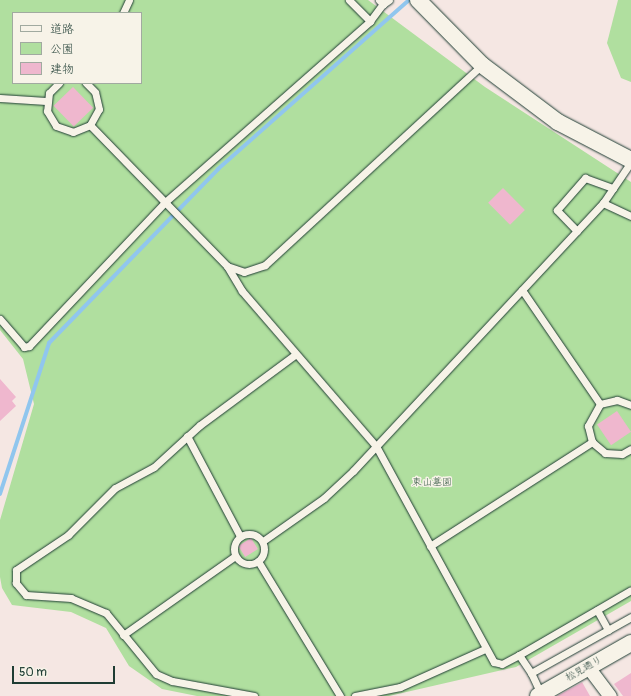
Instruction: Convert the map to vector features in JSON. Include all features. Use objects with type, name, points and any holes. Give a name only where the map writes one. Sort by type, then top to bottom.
[{"type":"street","points":[[418,0],[482,64],[558,122],[631,161]]},
{"type":"street","name":"松見通り","points":[[540,695],[631,643]]},
{"type":"street","points":[[588,667],[610,696]]},
{"type":"lane","points":[[123,12],[129,0]]},
{"type":"lane","points":[[349,0],[370,21]]},
{"type":"lane","points":[[0,319],[24,347],[29,346],[165,202],[370,21],[384,1]]},
{"type":"lane","points":[[227,266],[244,272],[265,265],[482,64]]},
{"type":"lane","points":[[58,84],[46,101],[50,119],[60,128],[73,132],[90,125],[97,114],[99,100],[88,84]]},
{"type":"lane","points":[[0,98],[46,101]]},
{"type":"lane","points":[[90,125],[227,266],[242,291],[376,446],[485,649],[494,662],[502,664],[631,590]]},
{"type":"lane","points":[[262,542],[324,498],[376,446],[603,203],[631,161]]},
{"type":"lane","points":[[577,231],[557,210],[585,178],[614,188]]},
{"type":"lane","points":[[603,203],[631,216]]},
{"type":"lane","points":[[522,290],[600,404]]},
{"type":"lane","points":[[254,696],[172,680],[156,674],[106,613],[90,603],[20,591],[16,570],[68,535],[115,488],[154,467],[187,436],[296,354]]},
{"type":"lane","points":[[631,405],[617,400],[600,404],[589,422],[592,442],[605,453],[631,451]]},
{"type":"lane","points":[[187,436],[240,536]]},
{"type":"lane","points":[[430,546],[592,442]]},
{"type":"lane","points":[[253,534],[262,542],[264,552],[258,561],[245,564],[235,556],[234,545],[240,536],[253,534]]},
{"type":"lane","points":[[123,635],[235,556]]},
{"type":"lane","points":[[258,561],[340,696]]},
{"type":"lane","points":[[597,610],[608,630]]},
{"type":"lane","points":[[531,673],[631,617]]},
{"type":"lane","points":[[355,696],[400,687],[485,649]]},
{"type":"lane","points":[[519,655],[531,673],[540,695]]},
{"type":"green space","name":"東山墓園","points":[[0,0],[368,0],[485,87],[631,182],[631,601],[516,667],[389,696],[197,696],[162,689],[129,666],[106,628],[71,612],[12,605],[2,588],[0,577],[0,520],[34,404],[23,359],[0,330]]},
{"type":"green space","points":[[618,0],[631,0],[631,82],[621,78],[607,43]]},
{"type":"building","points":[[73,87],[93,108],[74,127],[54,106]]},
{"type":"building","points":[[503,188],[525,210],[510,225],[488,203]]},
{"type":"building","points":[[0,379],[16,397],[12,401],[16,406],[0,421]]},
{"type":"building","points":[[617,411],[631,432],[611,445],[597,424]]},
{"type":"building","points":[[251,538],[258,549],[245,557],[238,546]]},
{"type":"building","points":[[631,673],[631,696],[623,696],[614,684]]},
{"type":"building","points":[[582,682],[590,696],[557,696],[581,683]]},
{"type":"waterway","points":[[0,494],[49,343],[218,169],[409,0]]}]
